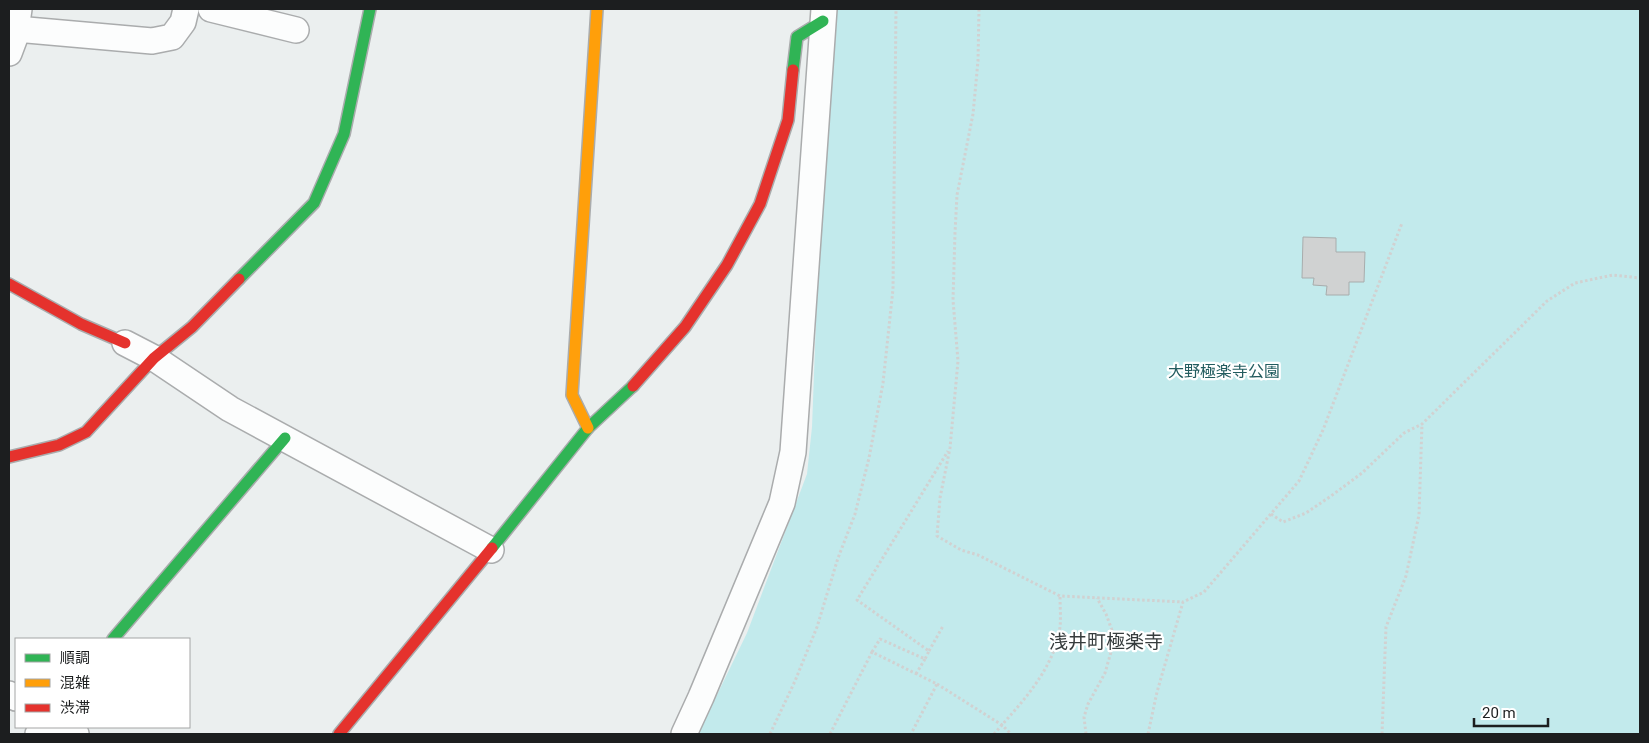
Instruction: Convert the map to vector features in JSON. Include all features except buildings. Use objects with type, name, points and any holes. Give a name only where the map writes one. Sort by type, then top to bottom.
[{"type":"street","points":[[9,52],[18,19],[152,41],[172,37],[183,22],[186,9]]},
{"type":"street","points":[[211,9],[296,30]]},
{"type":"street","points":[[9,457],[59,445],[86,432],[154,358],[198,322],[314,203],[344,134],[370,9]]},
{"type":"street","points":[[588,428],[572,395],[598,9]]},
{"type":"street","points":[[339,734],[491,550],[588,428],[640,379],[685,327],[727,265],[760,204],[788,120],[797,37],[823,15]]},
{"type":"street","points":[[684,734],[782,503],[793,452],[823,15]]},
{"type":"street","points":[[9,284],[81,324],[154,358],[230,408],[491,550]]},
{"type":"street","points":[[114,638],[285,438]]},
{"type":"path","points":[[770,734],[817,627],[838,558],[855,514],[869,458],[883,383],[893,288],[896,9]]},
{"type":"path","points":[[979,9],[974,114],[957,204],[953,300],[958,361],[950,448],[940,498],[936,536],[960,550],[978,555],[1060,596],[1183,602],[1204,592],[1299,481],[1323,430],[1402,223]]},
{"type":"path","points":[[1271,514],[1283,522],[1306,513],[1362,473],[1404,433],[1422,424],[1547,301],[1575,283],[1613,275],[1640,278]]},
{"type":"path","points":[[1382,734],[1386,627],[1406,576],[1419,515],[1422,424]]},
{"type":"path","points":[[929,651],[857,600],[950,448]]},
{"type":"path","points":[[994,734],[1038,683],[1054,654],[1060,627],[1060,596]]},
{"type":"path","points":[[1086,734],[1084,718],[1088,704],[1105,673],[1111,652],[1113,633],[1106,614],[1097,598]]},
{"type":"path","points":[[1148,734],[1157,692],[1183,602]]},
{"type":"path","points":[[916,674],[943,626]]},
{"type":"path","points":[[830,734],[880,639],[924,659]]},
{"type":"path","points":[[872,652],[937,684],[1002,726],[1011,734]]},
{"type":"path","points":[[911,734],[937,684]]},
{"type":"green space","name":"大野極楽寺公園","points":[[836,9],[1640,9],[1640,734],[698,734],[747,633],[807,474],[812,427],[817,295]]},
{"type":"traffic: fast","points":[[239,279],[314,203],[344,134],[370,9]]},
{"type":"traffic: fast","points":[[793,70],[797,37],[823,21]]},
{"type":"traffic: fast","points":[[492,548],[588,428],[633,386]]},
{"type":"traffic: fast","points":[[114,638],[285,438]]},
{"type":"traffic: slow","points":[[588,428],[572,395],[597,9]]},
{"type":"traffic: jam","points":[[633,386],[685,327],[727,265],[760,204],[788,120],[793,70]]},
{"type":"traffic: jam","points":[[9,457],[59,445],[86,432],[154,358],[192,327],[239,279]]},
{"type":"traffic: jam","points":[[9,284],[81,324],[125,343]]},
{"type":"traffic: jam","points":[[339,734],[492,548]]},
{"type":"district","name":"浅井町極楽寺","points":[[1106,641]]}]
